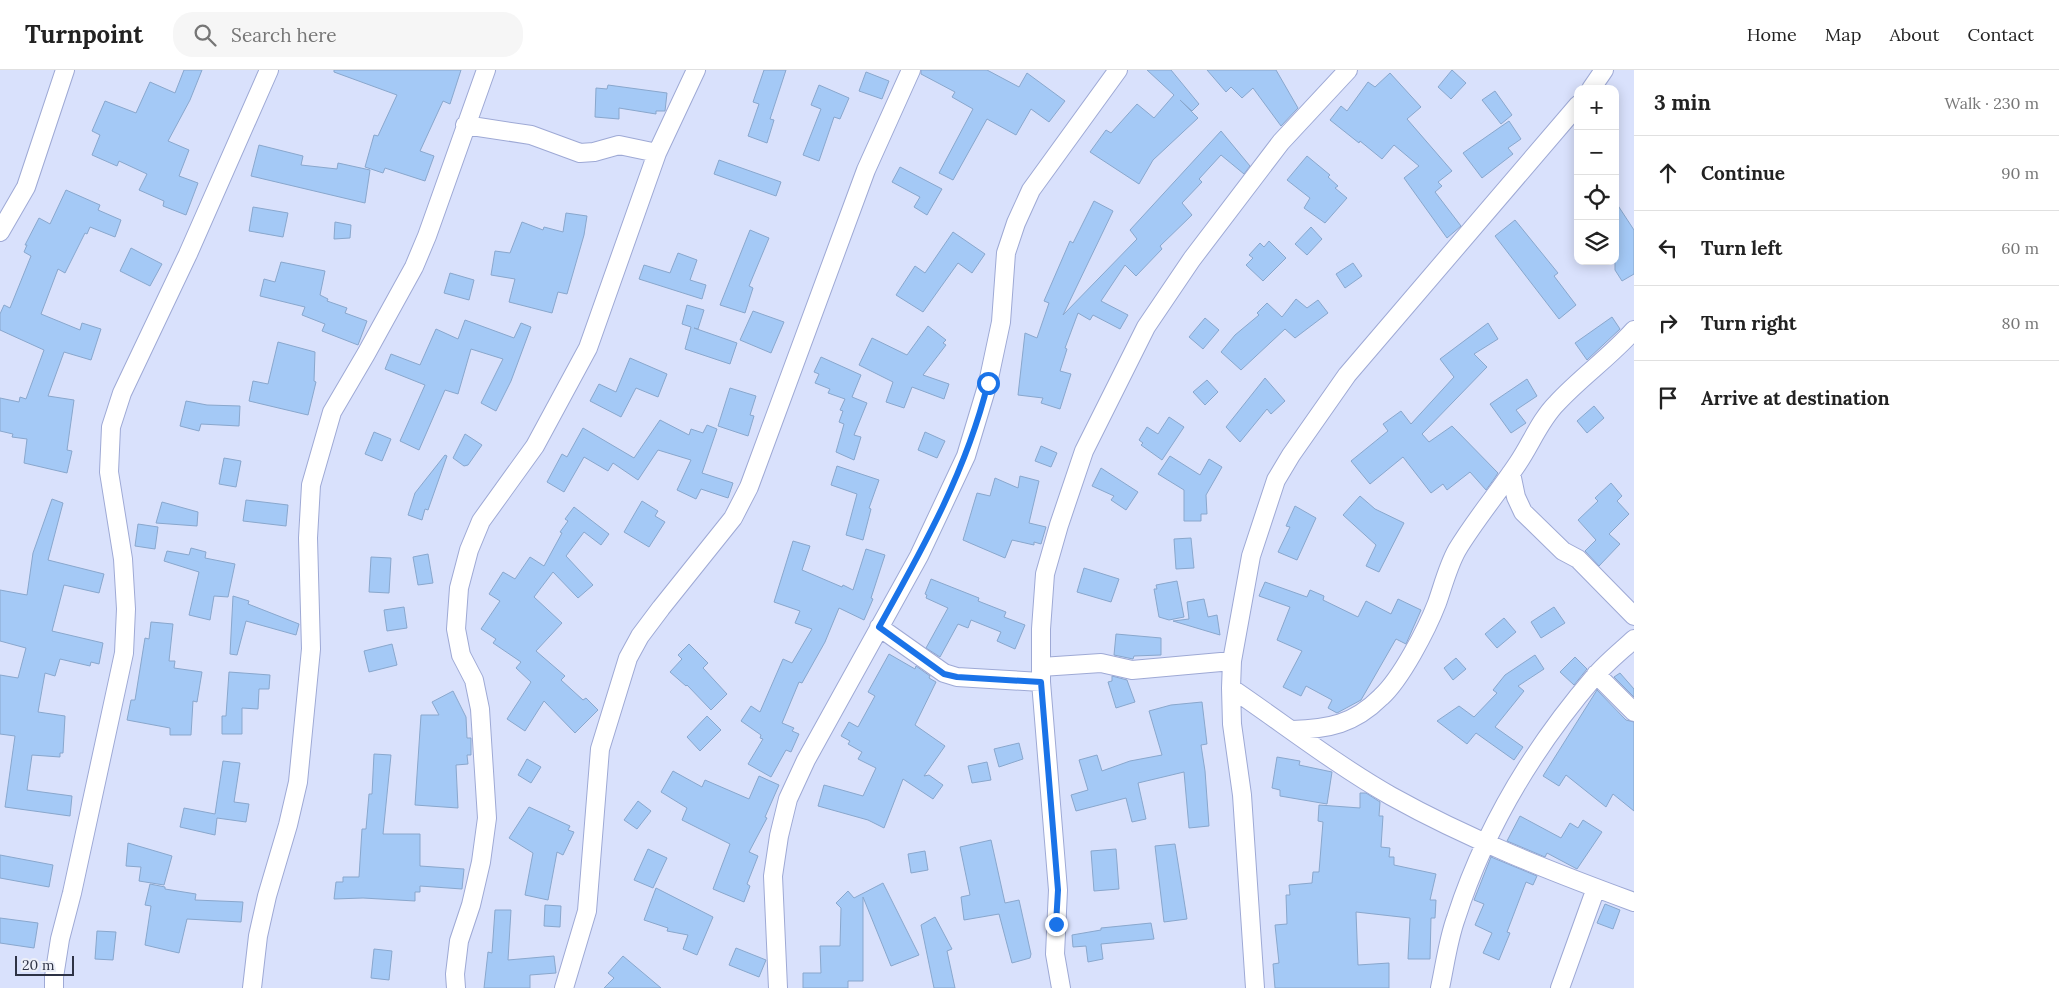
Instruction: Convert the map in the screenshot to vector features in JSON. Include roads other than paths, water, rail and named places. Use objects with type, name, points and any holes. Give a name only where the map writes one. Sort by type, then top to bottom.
[{"type":"street","points":[[0,232],[26,187],[65,70]]},
{"type":"street","points":[[54,988],[60,939],[76,875],[124,653],[126,609],[123,559],[109,472],[111,427],[122,393],[192,245],[269,70]]},
{"type":"street","points":[[252,988],[258,936],[298,782],[311,649],[308,538],[311,485],[332,412],[414,267],[427,236],[486,70]]},
{"type":"street","points":[[456,988],[454,974],[459,942],[471,905],[481,862],[486,818],[480,709],[474,680],[462,655],[456,629],[459,588],[469,550],[480,521],[535,446],[588,348],[657,153],[696,70]]},
{"type":"street","points":[[564,988],[587,911],[600,749],[628,658],[640,636],[660,608],[733,518],[749,487],[866,170],[911,70]]},
{"type":"street","points":[[778,988],[773,876],[779,836],[788,799],[806,760],[944,506],[966,456],[979,419],[1001,322],[1006,253],[1016,223],[1031,190],[1118,70]]},
{"type":"street","points":[[1061,988],[1055,954],[1058,890],[1041,675],[1041,629],[1046,574],[1058,525],[1084,451],[1111,392],[1146,327],[1192,259],[1281,142],[1348,70]]},
{"type":"street","points":[[1594,85],[1604,70]]},
{"type":"street","points":[[1256,988],[1242,804],[1232,724],[1232,661],[1251,556],[1276,480],[1290,455],[1347,375],[1574,110]]},
{"type":"street","points":[[465,125],[515,131],[580,152],[594,152],[619,146],[657,153]]},
{"type":"street","points":[[1292,730],[1322,729],[1345,722],[1364,713],[1383,696],[1422,635],[1436,606],[1456,552],[1476,520],[1511,473],[1543,420],[1557,403],[1594,371],[1634,330]]},
{"type":"street","points":[[1511,473],[1516,497],[1523,512],[1563,551],[1578,559],[1634,616]]},
{"type":"street","points":[[879,627],[944,674],[957,677],[1041,675],[1101,663],[1132,670],[1232,661]]},
{"type":"street","points":[[1440,988],[1455,920],[1485,842],[1535,753],[1596,674],[1634,640]]},
{"type":"street","points":[[1596,674],[1634,712]]},
{"type":"street","points":[[1231,688],[1332,759],[1390,796],[1485,842],[1634,902]]},
{"type":"street","points":[[1560,988],[1596,888]]}]
